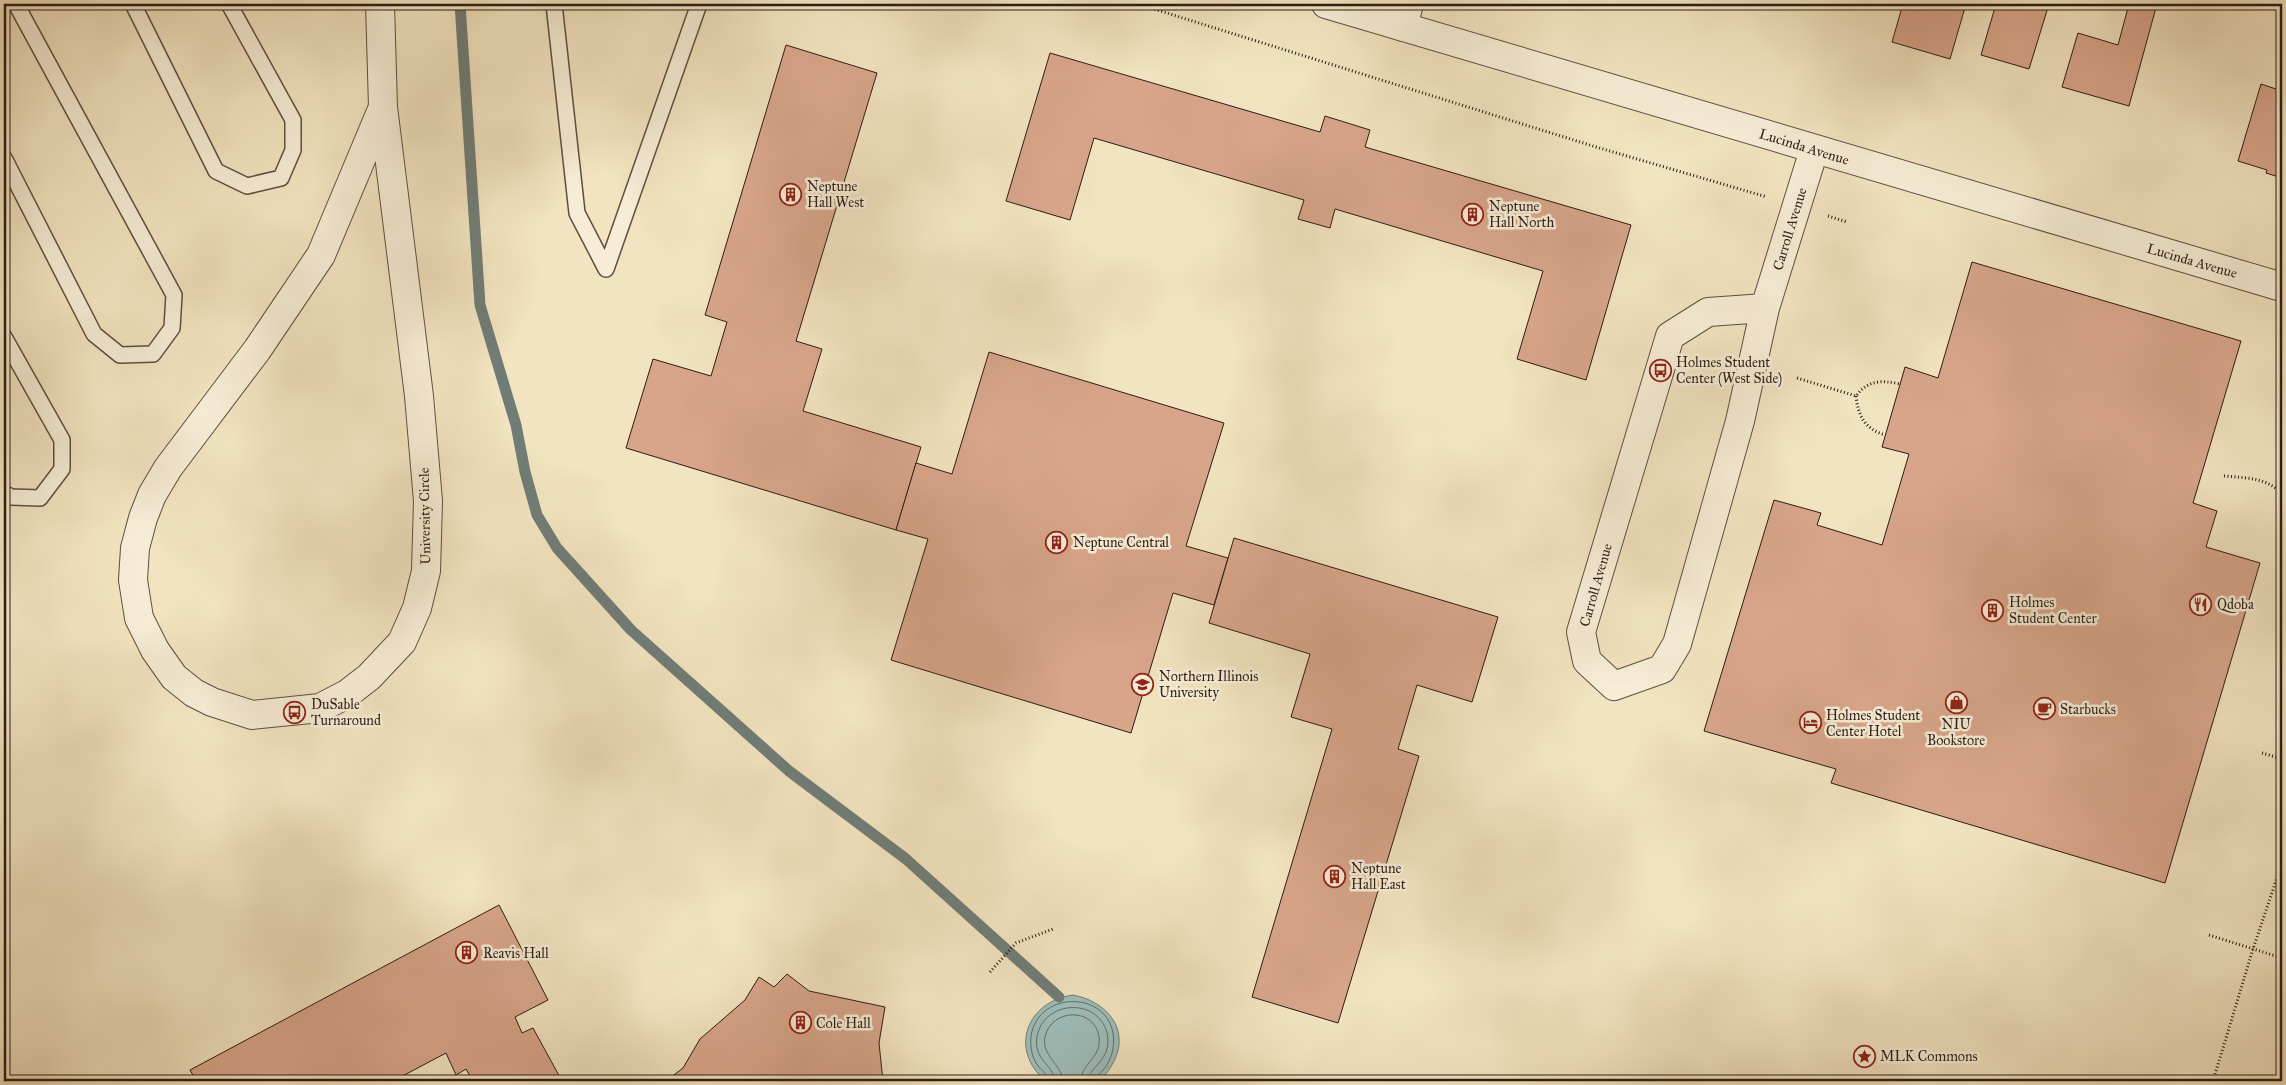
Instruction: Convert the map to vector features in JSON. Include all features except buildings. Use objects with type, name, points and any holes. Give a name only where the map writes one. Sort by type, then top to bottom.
[{"type":"street","name":"University Circle","points":[[380,4],[383,107],[421,420],[428,501],[428,539],[424,581],[417,608],[402,642],[369,677],[347,694],[320,708],[252,715],[212,702],[194,693],[174,677],[155,650],[139,618],[133,580],[135,548],[152,494],[168,468],[256,350],[321,255],[383,107]]},
{"type":"street","name":"Lucinda Avenue","points":[[1326,4],[1406,15],[1814,150],[2282,287]]},
{"type":"street","name":"Carroll Avenue","points":[[1765,308],[1708,312],[1670,336],[1581,632],[1587,661],[1614,686],[1662,669],[1677,644],[1740,421],[1765,308],[1814,150]]},
{"type":"lane","points":[[4,158],[94,334],[120,355],[153,354],[172,328],[174,295],[16,4]]},
{"type":"lane","points":[[133,4],[216,170],[247,186],[281,178],[293,150],[293,120],[230,4]]},
{"type":"lane","points":[[554,4],[577,213],[606,269],[699,4]]},
{"type":"lane","points":[[4,337],[62,440],[62,469],[40,498],[10,497],[4,493]]},
{"type":"path","points":[[1138,4],[1596,147],[1732,186]]},
{"type":"path","points":[[1797,378],[1856,396]]},
{"type":"path","points":[[1856,396],[1870,383],[1879,380],[1900,384]]},
{"type":"path","points":[[1856,396],[1858,412],[1862,419],[1871,430],[1885,435]]},
{"type":"path","points":[[2224,476],[2261,480],[2275,486],[2282,494]]},
{"type":"path","points":[[2262,753],[2282,759]]},
{"type":"path","points":[[2214,1081],[2253,949],[2282,863]]},
{"type":"path","points":[[990,972],[1016,943],[1053,929]]},
{"type":"path","points":[[2209,935],[2282,958]]},
{"type":"path","points":[[2282,1029],[2280,1028],[2282,1033]]},
{"type":"water","points":[[1073,995],[1098,1005],[1114,1021],[1119,1043],[1117,1055],[1107,1072],[1098,1080],[1085,1083],[1046,1081],[1034,1069],[1028,1055],[1026,1042],[1028,1029],[1034,1017],[1044,1007],[1057,999]]},
{"type":"waterway","points":[[460,4],[480,305],[516,425],[525,472],[537,515],[557,548],[631,630],[789,771],[906,859],[1059,997]]},
{"type":"place","name":"Neptune Hall West","points":[[791,194]]},
{"type":"place","name":"Neptune Hall North","points":[[1473,214]]},
{"type":"place","name":"Holmes Student Center (West Side)","points":[[1660,370]]},
{"type":"place","name":"Neptune Central","points":[[1057,542]]},
{"type":"place","name":"Qdoba","points":[[2201,604]]},
{"type":"place","name":"Holmes Student Center","points":[[1993,610]]},
{"type":"place","name":"Northern Illinois University","points":[[1143,684]]},
{"type":"place","name":"NIU Bookstore","points":[[1956,702]]},
{"type":"place","name":"Starbucks","points":[[2044,709]]},
{"type":"place","name":"DuSable Turnaround","points":[[295,712]]},
{"type":"place","name":"Holmes Student Center Hotel","points":[[1810,723]]},
{"type":"place","name":"Neptune Hall East","points":[[1335,876]]},
{"type":"place","name":"Reavis Hall","points":[[467,953]]},
{"type":"place","name":"Cole Hall","points":[[800,1023]]},
{"type":"place","name":"MLK Commons","points":[[1864,1056]]}]
